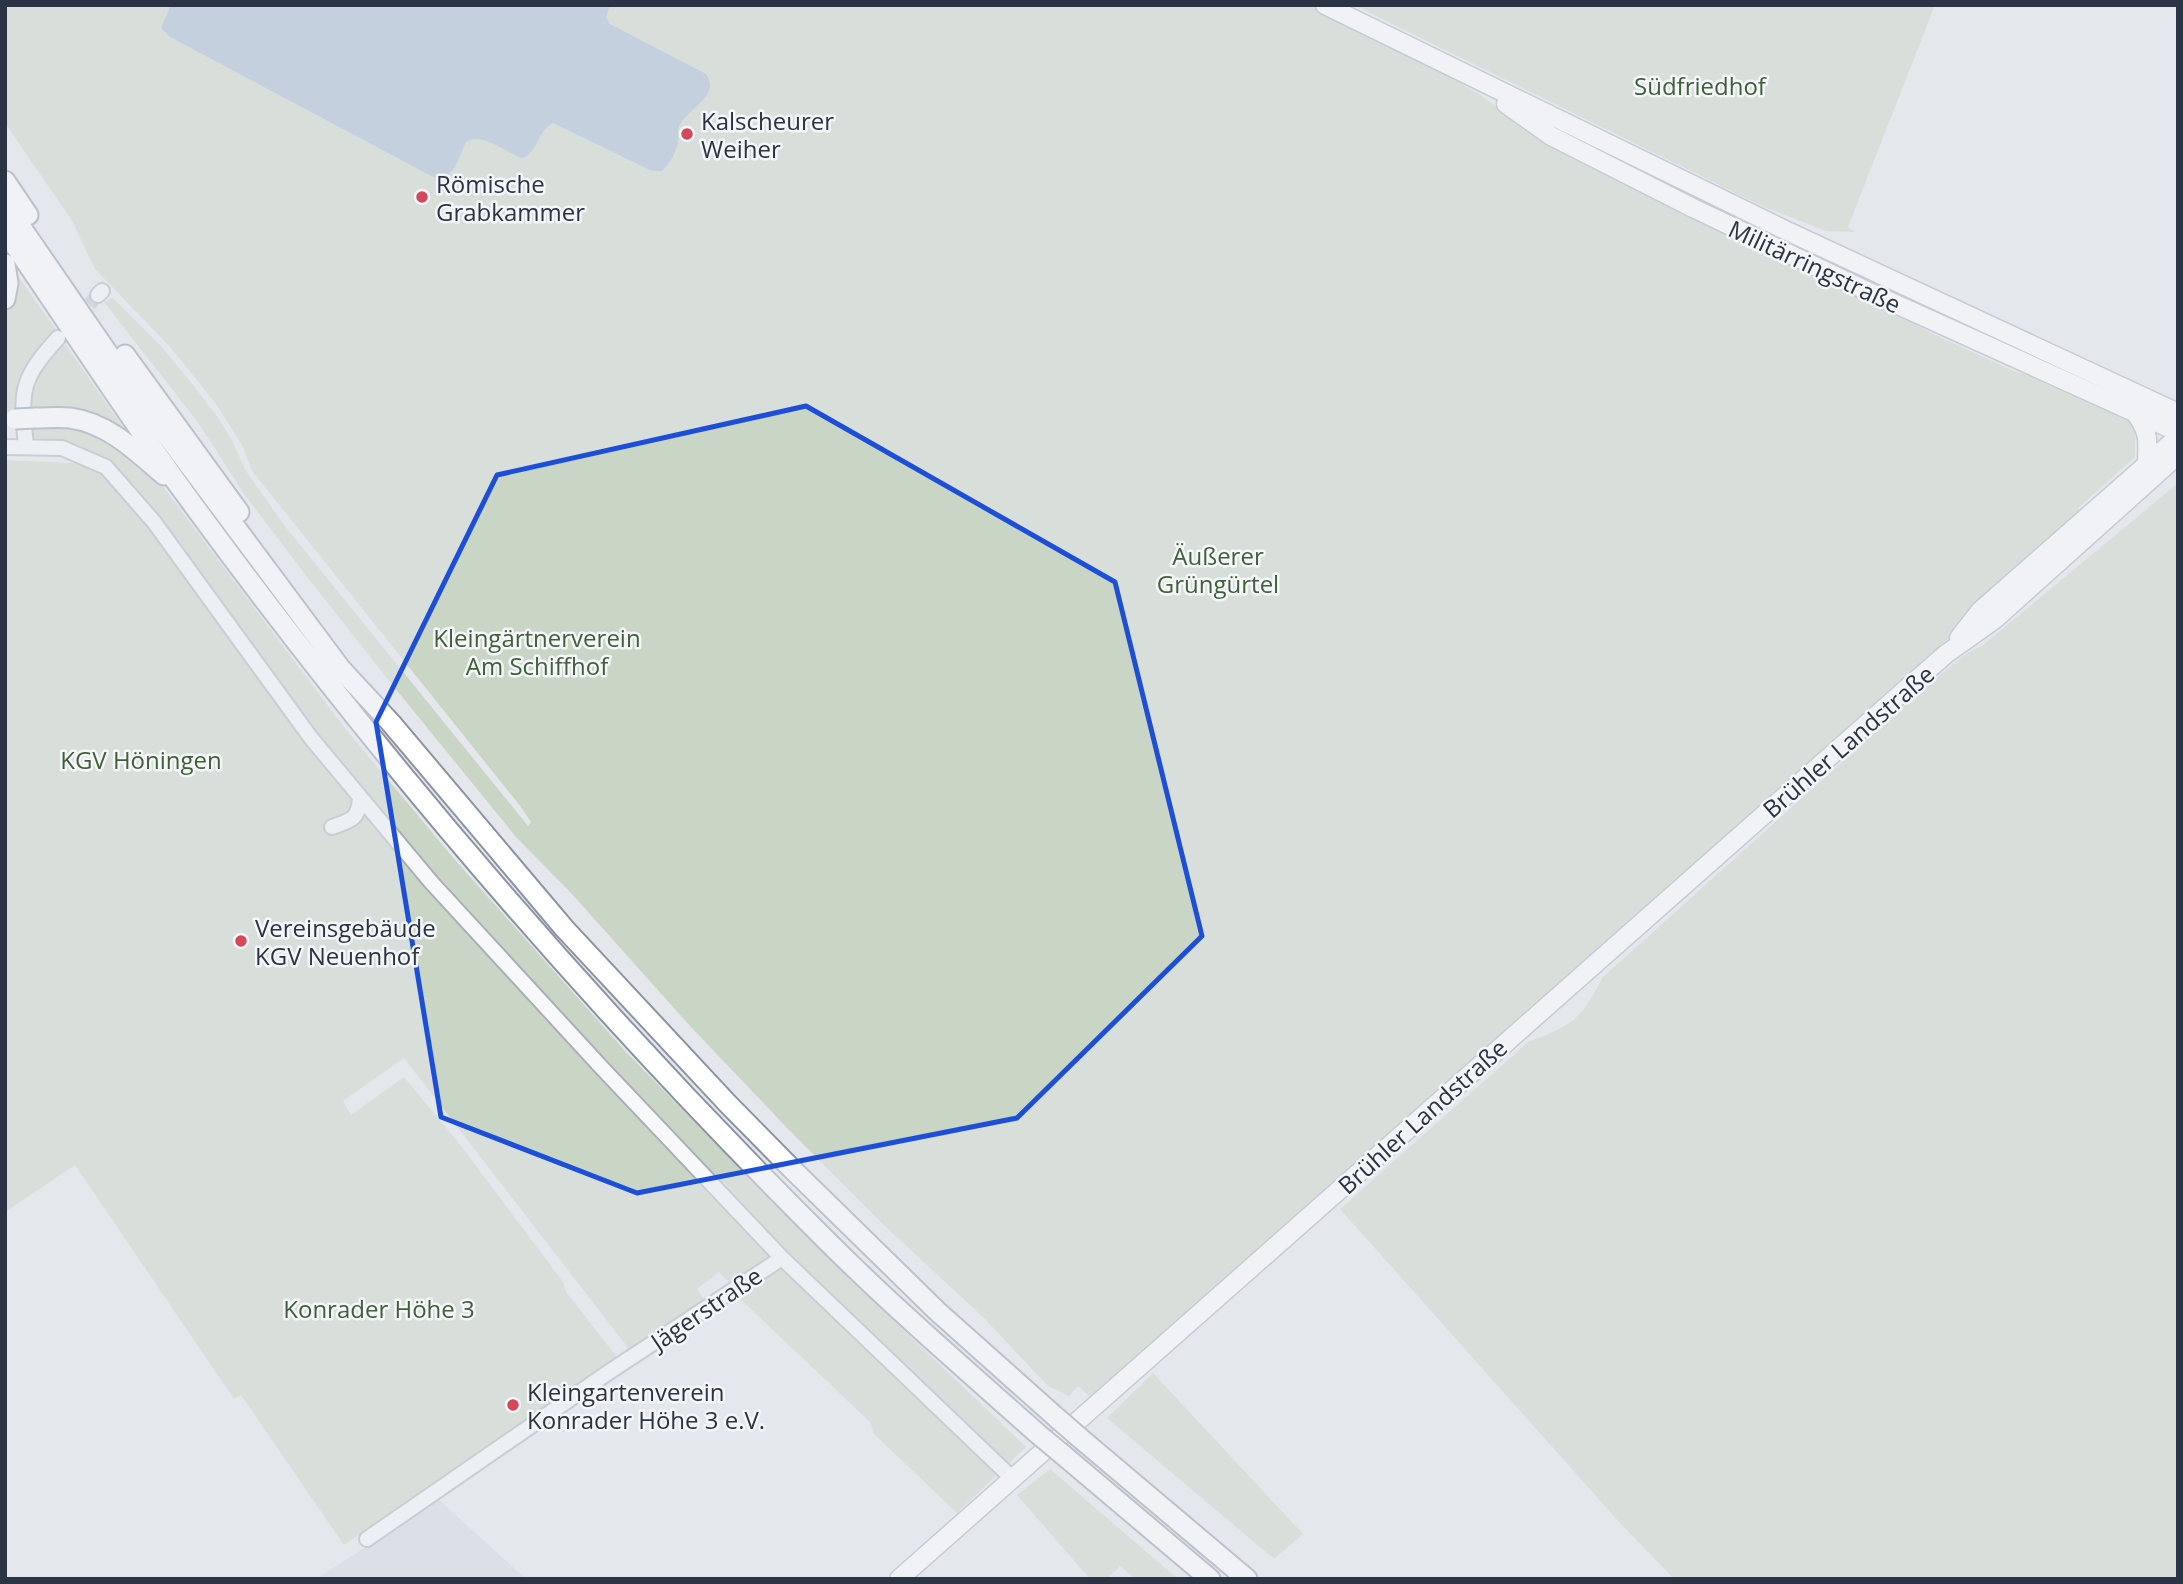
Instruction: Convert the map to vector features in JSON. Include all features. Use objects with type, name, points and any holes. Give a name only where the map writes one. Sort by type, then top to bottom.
[{"type":"highway","points":[[5,181],[150,390],[352,661],[391,723]]},
{"type":"highway","points":[[5,204],[131,387],[341,669],[391,723],[564,928],[728,1104],[937,1311],[1080,1438],[1247,1579]]},
{"type":"highway","points":[[5,231],[186,495],[359,721],[459,843],[635,1042],[828,1242],[1038,1434],[1210,1579]]},
{"type":"highway","points":[[5,264],[8,283],[5,299]]},
{"type":"highway","points":[[10,419],[70,418],[99,426],[130,445],[186,495]]},
{"type":"main road","name":"Militärringstraße","points":[[1325,5],[1466,76],[1551,136],[1652,188],[1867,291],[2138,404],[2178,413]]},
{"type":"main road","points":[[2147,463],[2148,439],[2138,404],[2178,399]]},
{"type":"main road","name":"Militärringstraße","points":[[2138,404],[2178,435]]},
{"type":"main road","name":"Brühler Landstraße","points":[[1947,654],[1980,611],[2178,435]]},
{"type":"main road","name":"Brühler Landstraße","points":[[900,1579],[1947,654],[1994,620],[2174,461]]},
{"type":"street","points":[[26,447],[22,404],[25,389],[36,363],[58,338]]},
{"type":"street","points":[[5,447],[62,448],[106,467],[154,522],[311,738],[360,799],[431,882],[782,1258]]},
{"type":"street","points":[[332,827],[351,820],[359,812],[360,799]]},
{"type":"street","name":"Jägerstraße","points":[[367,1539],[782,1258],[1013,1479]]},
{"type":"highlighted area","points":[[806,406],[1115,582],[1202,936],[1017,1118],[637,1193],[441,1117],[376,722],[497,475]]},
{"type":"shaded area","points":[[439,1500],[526,1579],[316,1579]]},
{"type":"green space","name":"Äußerer Grüngürtel","points":[[5,5],[1309,5],[1479,94],[1543,140],[1838,282],[1931,333],[2016,372],[2046,380],[2126,418],[2141,433],[2135,436],[2135,457],[2078,508],[2082,513],[1951,635],[1928,662],[1100,1392],[1089,1396],[1078,1386],[1069,1396],[1047,1385],[983,1317],[887,1228],[790,1131],[690,1026],[572,894],[516,837],[308,578],[247,498],[197,421],[104,302],[113,298],[159,344],[190,381],[219,419],[244,468],[284,525],[528,826],[531,822],[521,807],[252,471],[242,445],[216,404],[171,348],[95,269],[71,219],[5,123]]},
{"type":"green space","name":"Südfriedhof","points":[[1354,5],[1935,5],[1848,227],[1855,232],[1826,231],[1762,206]]},
{"type":"green space","points":[[14,270],[56,330],[42,348],[18,411],[5,412],[5,316],[13,296]]},
{"type":"green space","points":[[61,342],[127,433],[29,411],[37,373]]},
{"type":"green space","points":[[30,424],[86,429],[149,468],[344,727],[456,861],[626,1052],[825,1255],[1026,1447],[957,1513],[873,1433],[871,1423],[736,1295],[719,1272],[697,1289],[706,1302],[632,1353],[404,1058],[343,1101],[351,1115],[404,1077],[458,1142],[563,1282],[566,1292],[617,1357],[344,1545],[241,1395],[234,1399],[75,1165],[5,1212],[5,460],[90,464],[34,441]]},
{"type":"green space","points":[[2178,483],[2178,1579],[1674,1579],[1620,1523],[1340,1209],[1528,1042],[1573,1020],[1588,1003],[1602,978],[1923,689],[1963,656],[1983,645]]},
{"type":"green space","points":[[1153,1373],[1303,1534],[1274,1559],[1107,1418]]},
{"type":"green space","points":[[1050,1469],[1179,1579],[1135,1579],[1120,1566],[1107,1579],[1090,1579],[1017,1495]]},
{"type":"water","name":"Kalscheurer Weiher","points":[[171,5],[610,5],[606,17],[610,24],[706,74],[710,89],[679,126],[676,150],[662,171],[652,171],[553,123],[544,131],[532,151],[522,158],[487,141],[472,139],[466,142],[452,171],[437,179],[170,37],[161,28]]},
{"type":"tunnel","points":[[75,320],[98,295]]},
{"type":"place","name":"Kalscheurer Weiher","points":[[687,134]]},
{"type":"place","name":"Römische Grabkammer","points":[[422,197]]},
{"type":"place","name":"Vereinsgebäude KGV Neuenhof","points":[[241,941]]},
{"type":"place","name":"Kleingartenverein Konrader Höhe 3 e.V.","points":[[513,1405]]},
{"type":"park label","name":"Kleingärtnerverein Am Schiffhof","points":[[537,651]]},
{"type":"park label","name":"KGV Höningen","points":[[141,759]]},
{"type":"park label","name":"Konrader Höhe 3","points":[[379,1308]]}]
